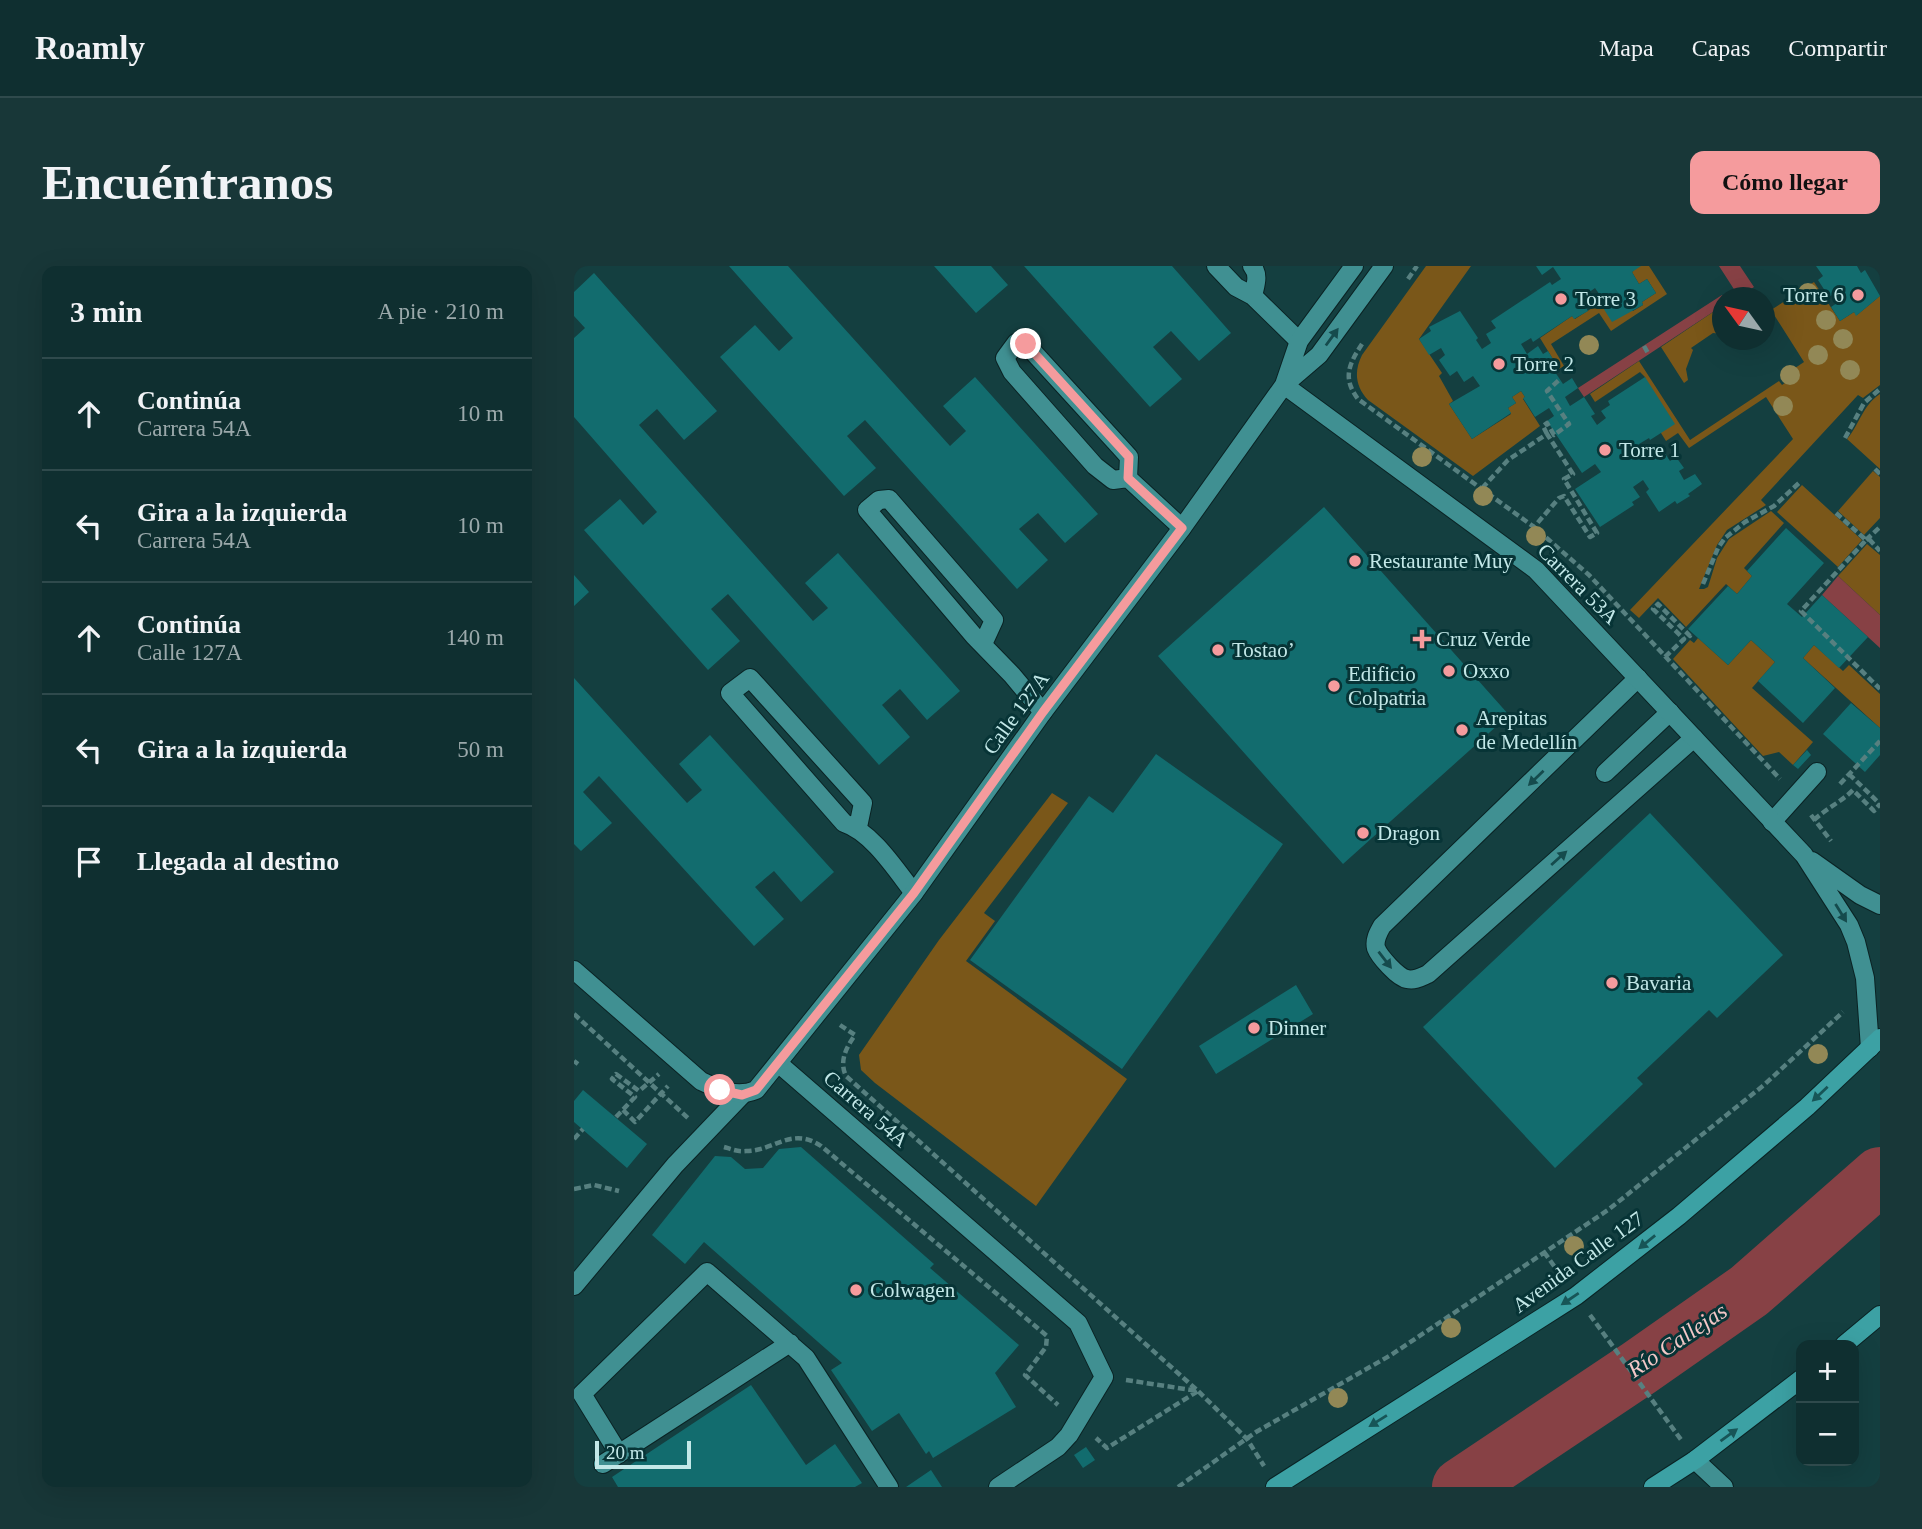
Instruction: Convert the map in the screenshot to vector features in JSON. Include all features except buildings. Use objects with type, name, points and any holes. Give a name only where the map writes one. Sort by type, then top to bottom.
[{"type":"main road","name":"Avenida Calle 127","points":[[1276,1486],[1596,1281],[1698,1200],[1807,1107],[1875,1043]]},
{"type":"main road","points":[[1850,1340],[1880,1315]]},
{"type":"main road","points":[[1653,1487],[1695,1460],[1796,1383]]},
{"type":"street","points":[[1216,266],[1236,287],[1253,296],[1299,341]]},
{"type":"street","points":[[1252,266],[1256,270],[1257,278],[1253,296]]},
{"type":"street","name":"Calle 127A","points":[[1284,385],[1299,341],[1354,266]]},
{"type":"street","name":"Calle 127A","points":[[778,1063],[914,893],[1043,712],[1182,528],[1284,385],[1319,355],[1384,266]]},
{"type":"street","points":[[1128,478],[1113,480],[1095,466],[1012,372],[1005,358],[1016,343],[1026,344],[1129,457],[1128,478],[1182,528]]},
{"type":"street","name":"Carrera 53A","points":[[1284,385],[1523,558],[1566,600],[1804,855],[1860,895],[1880,905]]},
{"type":"street","points":[[983,644],[994,620],[889,499],[879,500],[867,510],[974,636],[1043,712]]},
{"type":"street","points":[[858,827],[863,803],[750,678],[730,693],[844,823],[858,827],[914,893]]},
{"type":"street","points":[[1638,678],[1382,926],[1376,937],[1376,949],[1396,974],[1404,979],[1415,980],[1429,974],[1694,738]]},
{"type":"street","points":[[1605,773],[1670,712]]},
{"type":"street","points":[[1772,822],[1817,772]]},
{"type":"street","name":"Carrera 53A","points":[[1804,855],[1849,925],[1856,942],[1865,978],[1875,1043]]},
{"type":"street","points":[[574,970],[701,1081],[720,1090],[742,1095]]},
{"type":"street","points":[[574,1286],[640,1205],[742,1095],[756,1090],[778,1063]]},
{"type":"street","name":"Carrera 54A","points":[[778,1063],[1078,1323],[1104,1377]]},
{"type":"street","points":[[790,1343],[611,1459],[582,1394],[707,1272],[790,1343],[806,1358],[889,1487]]},
{"type":"street","points":[[998,1487],[1058,1447],[1069,1435],[1104,1377]]},
{"type":"street","points":[[1695,1460],[1724,1487]]},
{"type":"path","points":[[1403,286],[1417,266]]},
{"type":"path","points":[[1368,335],[1350,364],[1352,391],[1367,407],[1534,527],[1589,575],[1795,796],[1840,851]]},
{"type":"path","points":[[1644,346],[1649,355]]},
{"type":"path","points":[[1534,527],[1564,496],[1590,537],[1597,533],[1564,479],[1573,474],[1544,426],[1547,423],[1553,435],[1569,424],[1547,391],[1560,379]]},
{"type":"path","points":[[1845,438],[1864,403],[1880,389]]},
{"type":"path","points":[[1481,488],[1508,460],[1547,434]]},
{"type":"path","points":[[1875,469],[1880,474]]},
{"type":"path","points":[[1703,584],[1725,538],[1745,522],[1774,506],[1799,483]]},
{"type":"path","points":[[1836,513],[1880,551]]},
{"type":"path","points":[[1880,527],[1801,611],[1880,689]]},
{"type":"path","points":[[1665,657],[1684,639],[1653,608],[1658,604],[1690,636],[1691,632]]},
{"type":"path","points":[[1814,820],[1830,805],[1842,801],[1853,790],[1874,811],[1880,804],[1847,776],[1880,741]]},
{"type":"path","points":[[1830,805],[1834,792]]},
{"type":"path","points":[[1178,1487],[1247,1438],[1391,1355],[1608,1210],[1765,1085],[1819,1033]]},
{"type":"path","points":[[616,1117],[635,1097],[612,1079],[616,1074],[639,1091],[645,1084]]},
{"type":"path","points":[[623,1110],[635,1122],[658,1097]]},
{"type":"path","points":[[574,1139],[583,1129]]},
{"type":"path","points":[[574,1189],[594,1185],[628,1194],[640,1205]]},
{"type":"path","points":[[1587,1310],[1670,1426]]},
{"type":"path","points":[[1104,1377],[1198,1391],[1247,1438],[1276,1486]]},
{"type":"shaded area","points":[[1426,266],[1471,266],[1419,339],[1442,373],[1439,376],[1453,401],[1449,404],[1472,439],[1511,414],[1508,408],[1516,403],[1512,397],[1521,391],[1540,426],[1473,476],[1368,400],[1358,384],[1357,373],[1362,355]]},
{"type":"shaded area","points":[[1638,266],[1649,266],[1667,294],[1611,331],[1599,313],[1551,344],[1564,366],[1559,369],[1540,338],[1572,316],[1575,319],[1600,303],[1633,311],[1643,305],[1642,302],[1656,293],[1647,279],[1639,284],[1632,272]]},
{"type":"shaded area","points":[[1719,266],[1740,266],[1754,287],[1733,287]]},
{"type":"shaded area","points":[[1814,282],[1840,321],[1854,312],[1857,315],[1880,296],[1880,385],[1863,398],[1858,395],[1761,500],[1766,505],[1727,530],[1717,545],[1699,589],[1708,587],[1717,558],[1729,539],[1771,511],[1784,523],[1744,568],[1752,576],[1737,594],[1726,584],[1686,627],[1658,598],[1639,618],[1630,610],[1793,439],[1766,397],[1689,448],[1678,433],[1666,441],[1661,433],[1645,377],[1640,372],[1595,402],[1590,394],[1639,361],[1690,440],[1779,381],[1782,385],[1789,380],[1786,374],[1804,362],[1775,316],[1775,307]]},
{"type":"shaded area","points":[[1712,301],[1712,313],[1584,397],[1578,388]]},
{"type":"shaded area","points":[[1712,313],[1712,334],[1691,348],[1693,350],[1686,369],[1688,380],[1684,383],[1661,347]]},
{"type":"shaded area","points":[[1880,394],[1880,469],[1847,439],[1869,404]]},
{"type":"shaded area","points":[[1873,471],[1880,477],[1880,518],[1864,535],[1838,511]]},
{"type":"shaded area","points":[[1802,485],[1862,540],[1838,567],[1777,512]]},
{"type":"shaded area","points":[[1867,544],[1880,555],[1880,615],[1838,576]]},
{"type":"shaded area","points":[[1838,576],[1880,615],[1880,648],[1822,595]]},
{"type":"shaded area","points":[[1698,638],[1728,665],[1751,640],[1775,662],[1752,688],[1813,742],[1793,765],[1779,752],[1763,756],[1673,659],[1690,640],[1694,643]]},
{"type":"shaded area","points":[[1814,645],[1843,671],[1849,665],[1880,694],[1880,728],[1803,658]]},
{"type":"shaded area","points":[[1052,793],[1068,803],[984,913],[995,921],[966,961],[1127,1079],[1036,1206],[875,1083],[861,1070],[859,1055],[939,940]]},
{"type":"waterway","name":"Río Callejas","points":[[1461,1487],[1749,1291],[1880,1176]]},
{"type":"place","name":"Torre 6","points":[[1858,295]]},
{"type":"place","name":"Torre 3","points":[[1561,299]]},
{"type":"place","name":"Torre 2","points":[[1499,364]]},
{"type":"place","name":"Torre 1","points":[[1605,450]]},
{"type":"place","name":"Restaurante Muy","points":[[1355,561]]},
{"type":"place","name":"Cruz Verde","points":[[1422,639]]},
{"type":"place","name":"Tostao’","points":[[1218,650]]},
{"type":"place","name":"Oxxo","points":[[1449,671]]},
{"type":"place","name":"Edificio Colpatria","points":[[1334,686]]},
{"type":"place","name":"Arepitas de Medellín","points":[[1462,730]]},
{"type":"place","name":"Dragon","points":[[1363,833]]},
{"type":"place","name":"Bavaria","points":[[1612,983]]},
{"type":"place","name":"Dinner","points":[[1254,1028]]},
{"type":"place","name":"Colwagen","points":[[856,1290]]},
{"type":"route","points":[[720,1090],[742,1095],[756,1090],[914,893],[1043,712],[1182,528],[1128,478],[1129,457],[1026,344]]}]
